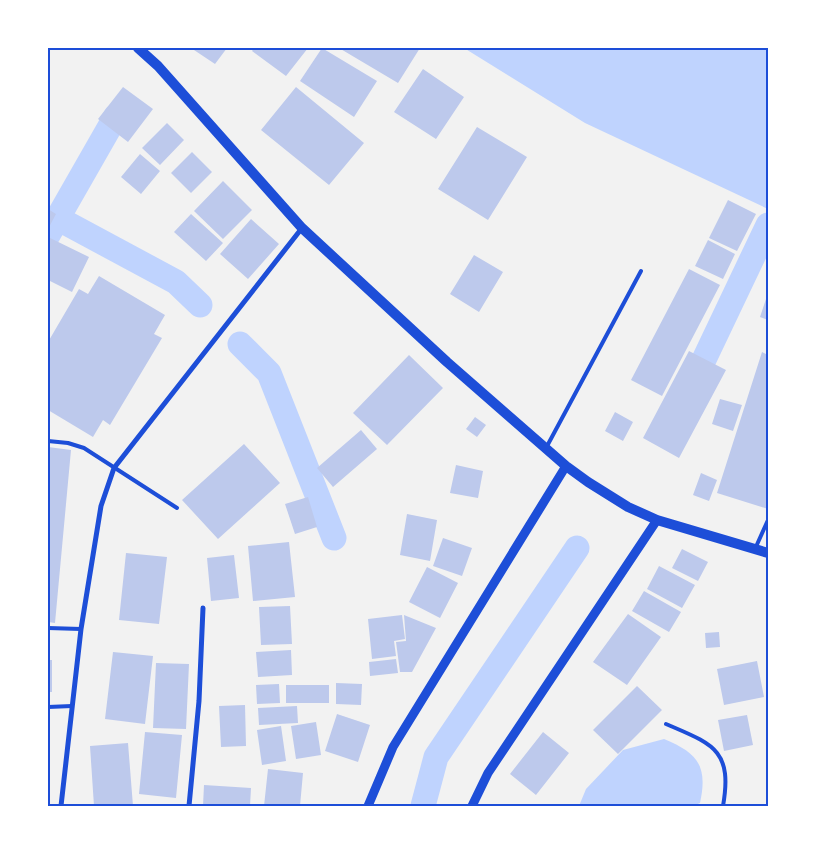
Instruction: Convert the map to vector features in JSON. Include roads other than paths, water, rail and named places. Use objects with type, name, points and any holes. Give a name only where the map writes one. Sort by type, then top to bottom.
[{"type":"main road","points":[[138,48],[158,66],[302,228],[447,362],[566,466],[628,507],[657,520],[768,552]]},
{"type":"street","points":[[61,806],[81,629],[101,506],[114,468],[302,228]]},
{"type":"street","points":[[368,806],[393,747],[566,466]]},
{"type":"street","points":[[472,806],[488,773],[657,520]]},
{"type":"street","points":[[189,806],[199,701],[203,608]]},
{"type":"lane","points":[[546,448],[641,272]]},
{"type":"lane","points":[[48,441],[68,443],[84,448],[177,508]]},
{"type":"lane","points":[[755,548],[768,520]]},
{"type":"lane","points":[[48,628],[81,629]]},
{"type":"lane","points":[[48,707],[72,706]]},
{"type":"lane","points":[[666,724],[707,742],[721,757],[727,786],[723,806]]},
{"type":"water","points":[[464,48],[768,48],[768,209],[585,123]]},
{"type":"water","points":[[664,739],[685,750],[698,762],[703,779],[700,803],[693,806],[579,806],[586,789],[623,750]]},
{"type":"waterway","points":[[48,235],[116,116]]},
{"type":"waterway","points":[[57,218],[176,282],[200,305]]},
{"type":"waterway","points":[[690,389],[768,225]]},
{"type":"waterway","points":[[240,344],[269,373],[334,538]]},
{"type":"waterway","points":[[423,806],[436,757],[577,548]]}]
